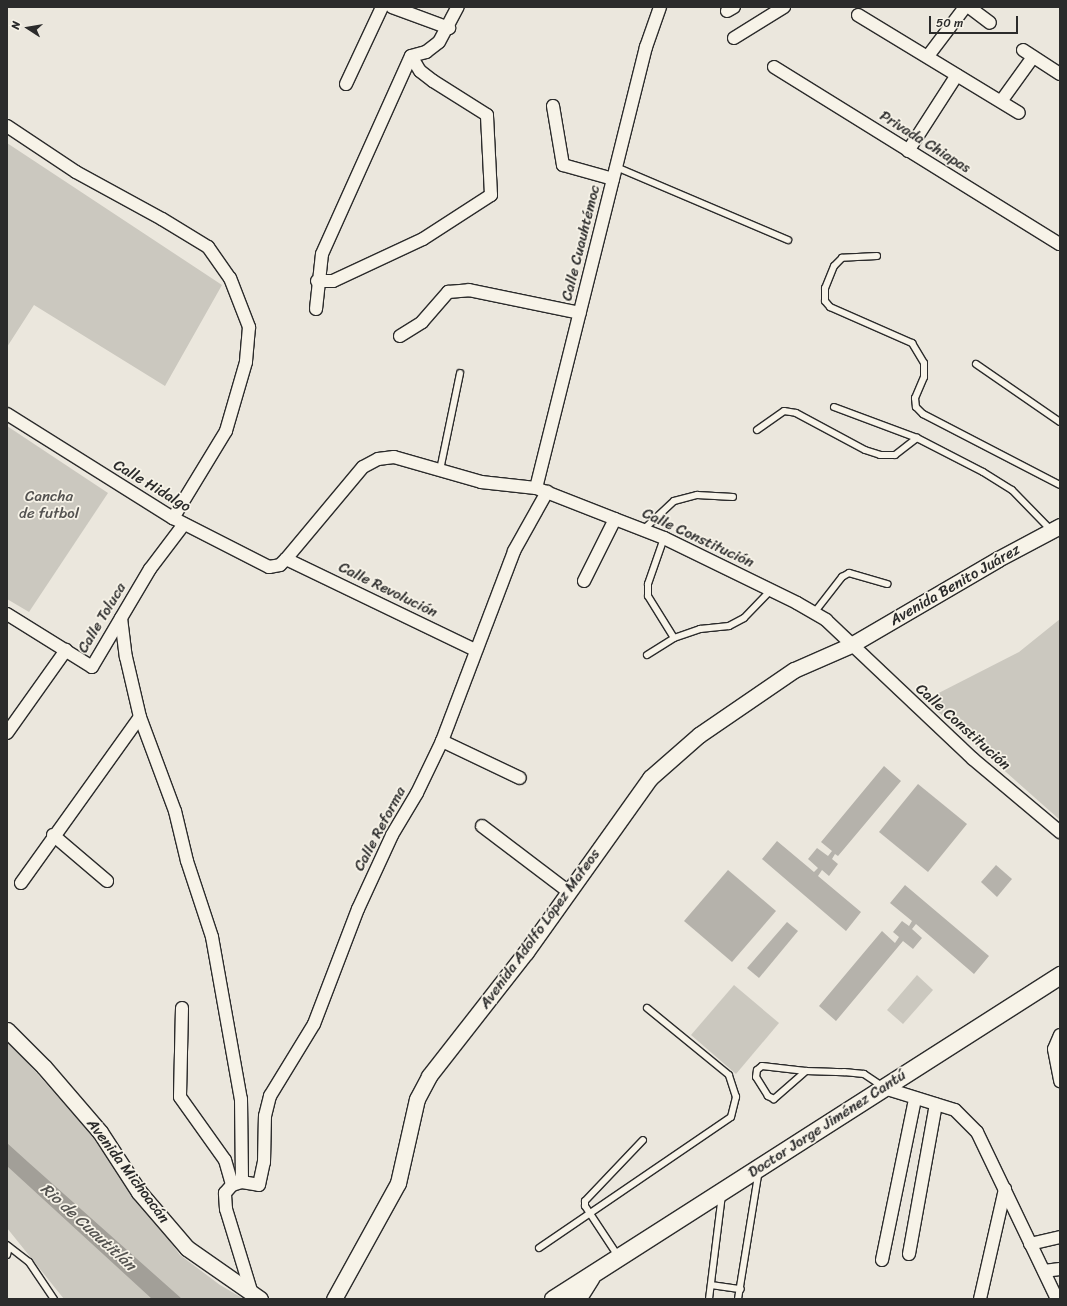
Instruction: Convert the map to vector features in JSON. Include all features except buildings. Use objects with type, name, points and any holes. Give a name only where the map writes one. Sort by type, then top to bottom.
[{"type":"main road","name":"Doctor Jorge Jiménez Cantú","points":[[552,1299],[1060,975]]},
{"type":"main road","points":[[577,1299],[593,1274]]},
{"type":"street","points":[[346,84],[382,7]]},
{"type":"street","points":[[392,7],[448,28]]},
{"type":"street","points":[[411,56],[426,52],[439,42],[448,28],[458,7]]},
{"type":"street","name":"Calle Cuauhtémoc","points":[[542,490],[580,313],[646,46],[660,7]]},
{"type":"street","points":[[734,38],[784,7]]},
{"type":"street","points":[[928,56],[965,7]]},
{"type":"street","points":[[969,7],[990,23]]},
{"type":"street","points":[[858,15],[928,56],[957,75],[1002,100],[1019,113]]},
{"type":"street","points":[[1002,100],[1028,53],[1060,74]]},
{"type":"street","points":[[318,281],[333,281],[423,239],[491,195],[487,115],[433,81],[420,71],[411,56]]},
{"type":"street","points":[[316,309],[322,254],[411,56]]},
{"type":"street","name":"Privada Chiapas","points":[[774,67],[1060,244]]},
{"type":"street","points":[[908,151],[957,75]]},
{"type":"street","points":[[554,106],[563,165],[615,173]]},
{"type":"street","points":[[7,126],[76,172],[162,218],[208,247],[230,278],[249,327],[246,362],[226,431],[173,518]]},
{"type":"street","points":[[400,336],[422,322],[448,292],[469,290],[580,313]]},
{"type":"street","name":"Calle Hidalgo","points":[[7,414],[173,518],[258,563],[269,567],[280,565],[286,559]]},
{"type":"street","name":"Calle Constitución","points":[[286,559],[363,467],[378,459],[394,457],[481,482],[542,490],[664,538],[771,590],[826,620],[973,759],[1060,832]]},
{"type":"street","name":"Calle Reforma","points":[[237,1184],[259,1185],[264,1162],[265,1116],[270,1096],[314,1024],[361,902],[392,835],[417,793],[442,741],[475,650],[514,550],[542,490]]},
{"type":"street","points":[[584,581],[615,519]]},
{"type":"street","name":"Calle Toluca","points":[[7,614],[92,666],[150,569],[184,524]]},
{"type":"street","name":"Avenida Benito Juárez","points":[[851,645],[1056,529]]},
{"type":"street","name":"Calle Revolución","points":[[286,559],[475,650]]},
{"type":"street","points":[[121,618],[126,657],[140,717],[175,811],[188,861],[212,937],[241,1099],[237,1184]]},
{"type":"street","name":"Avenida Adolfo López Mateos","points":[[334,1299],[398,1183],[417,1099],[429,1076],[526,952],[650,778],[694,740],[794,670],[851,645]]},
{"type":"street","points":[[7,733],[66,650]]},
{"type":"street","points":[[21,883],[53,835],[140,717]]},
{"type":"street","points":[[442,741],[520,778]]},
{"type":"street","points":[[482,826],[568,892]]},
{"type":"street","points":[[53,835],[107,881]]},
{"type":"street","points":[[182,1008],[180,1097],[225,1160],[237,1184]]},
{"type":"street","name":"Avenida Michoacán","points":[[7,1030],[44,1067],[100,1132],[139,1192],[187,1248],[256,1296]]},
{"type":"street","points":[[1060,1035],[1054,1048],[1060,1081]]},
{"type":"street","points":[[884,1088],[915,1099],[955,1110],[977,1132],[1030,1244],[1058,1298]]},
{"type":"street","points":[[882,1260],[915,1099]]},
{"type":"street","points":[[909,1254],[936,1104]]},
{"type":"street","points":[[237,1184],[225,1193],[226,1209],[256,1296]]},
{"type":"street","points":[[980,1299],[1004,1189]]},
{"type":"street","points":[[1030,1244],[1060,1237]]},
{"type":"street","points":[[1044,1271],[1060,1268]]},
{"type":"lane","points":[[615,173],[788,240]]},
{"type":"lane","points":[[877,256],[842,258],[834,266],[825,288],[825,301],[830,307],[912,343],[924,363],[924,377],[915,398],[916,407],[923,414],[1060,485]]},
{"type":"lane","points":[[976,364],[1060,422]]},
{"type":"lane","points":[[440,470],[460,373]]},
{"type":"lane","points":[[834,406],[917,438],[983,472],[1012,490],[1056,529]]},
{"type":"lane","points":[[757,430],[784,411],[796,412],[865,450],[880,455],[895,455],[917,438]]},
{"type":"lane","points":[[643,530],[674,501],[697,495],[733,497]]},
{"type":"lane","points":[[664,538],[648,584],[648,596],[674,638]]},
{"type":"lane","points":[[814,613],[842,578],[849,573],[887,584]]},
{"type":"lane","points":[[647,655],[674,638],[700,629],[729,626],[744,618],[771,590]]},
{"type":"lane","points":[[539,1248],[591,1214],[731,1117],[736,1097],[728,1075],[647,1008]]},
{"type":"lane","points":[[806,1071],[774,1098],[768,1096],[756,1077],[757,1070],[762,1066],[806,1071],[864,1074],[884,1088]]},
{"type":"lane","points":[[619,1257],[585,1206],[585,1201],[643,1140]]},
{"type":"lane","points":[[738,1299],[741,1289],[760,1167]]},
{"type":"lane","points":[[709,1299],[723,1191]]},
{"type":"lane","points":[[7,1255],[8,1246]]},
{"type":"lane","points":[[8,1246],[29,1262],[54,1299]]},
{"type":"lane","points":[[711,1285],[741,1289]]},
{"type":"green space","points":[[7,143],[222,285],[165,386],[34,305],[7,347]]},
{"type":"green space","name":"Cancha de futbol","points":[[7,426],[108,493],[29,612],[7,599]]},
{"type":"green space","points":[[1060,619],[1060,820],[925,700],[1019,652]]},
{"type":"green space","points":[[917,975],[933,990],[903,1024],[887,1010]]},
{"type":"green space","points":[[734,985],[779,1023],[736,1074],[691,1035]]},
{"type":"green space","points":[[7,1040],[93,1136],[180,1255],[220,1285],[244,1299],[64,1299],[7,1228]]},
{"type":"water","name":"Rio de Cuautitlán","points":[[7,1143],[182,1299],[152,1299],[7,1166]]}]
